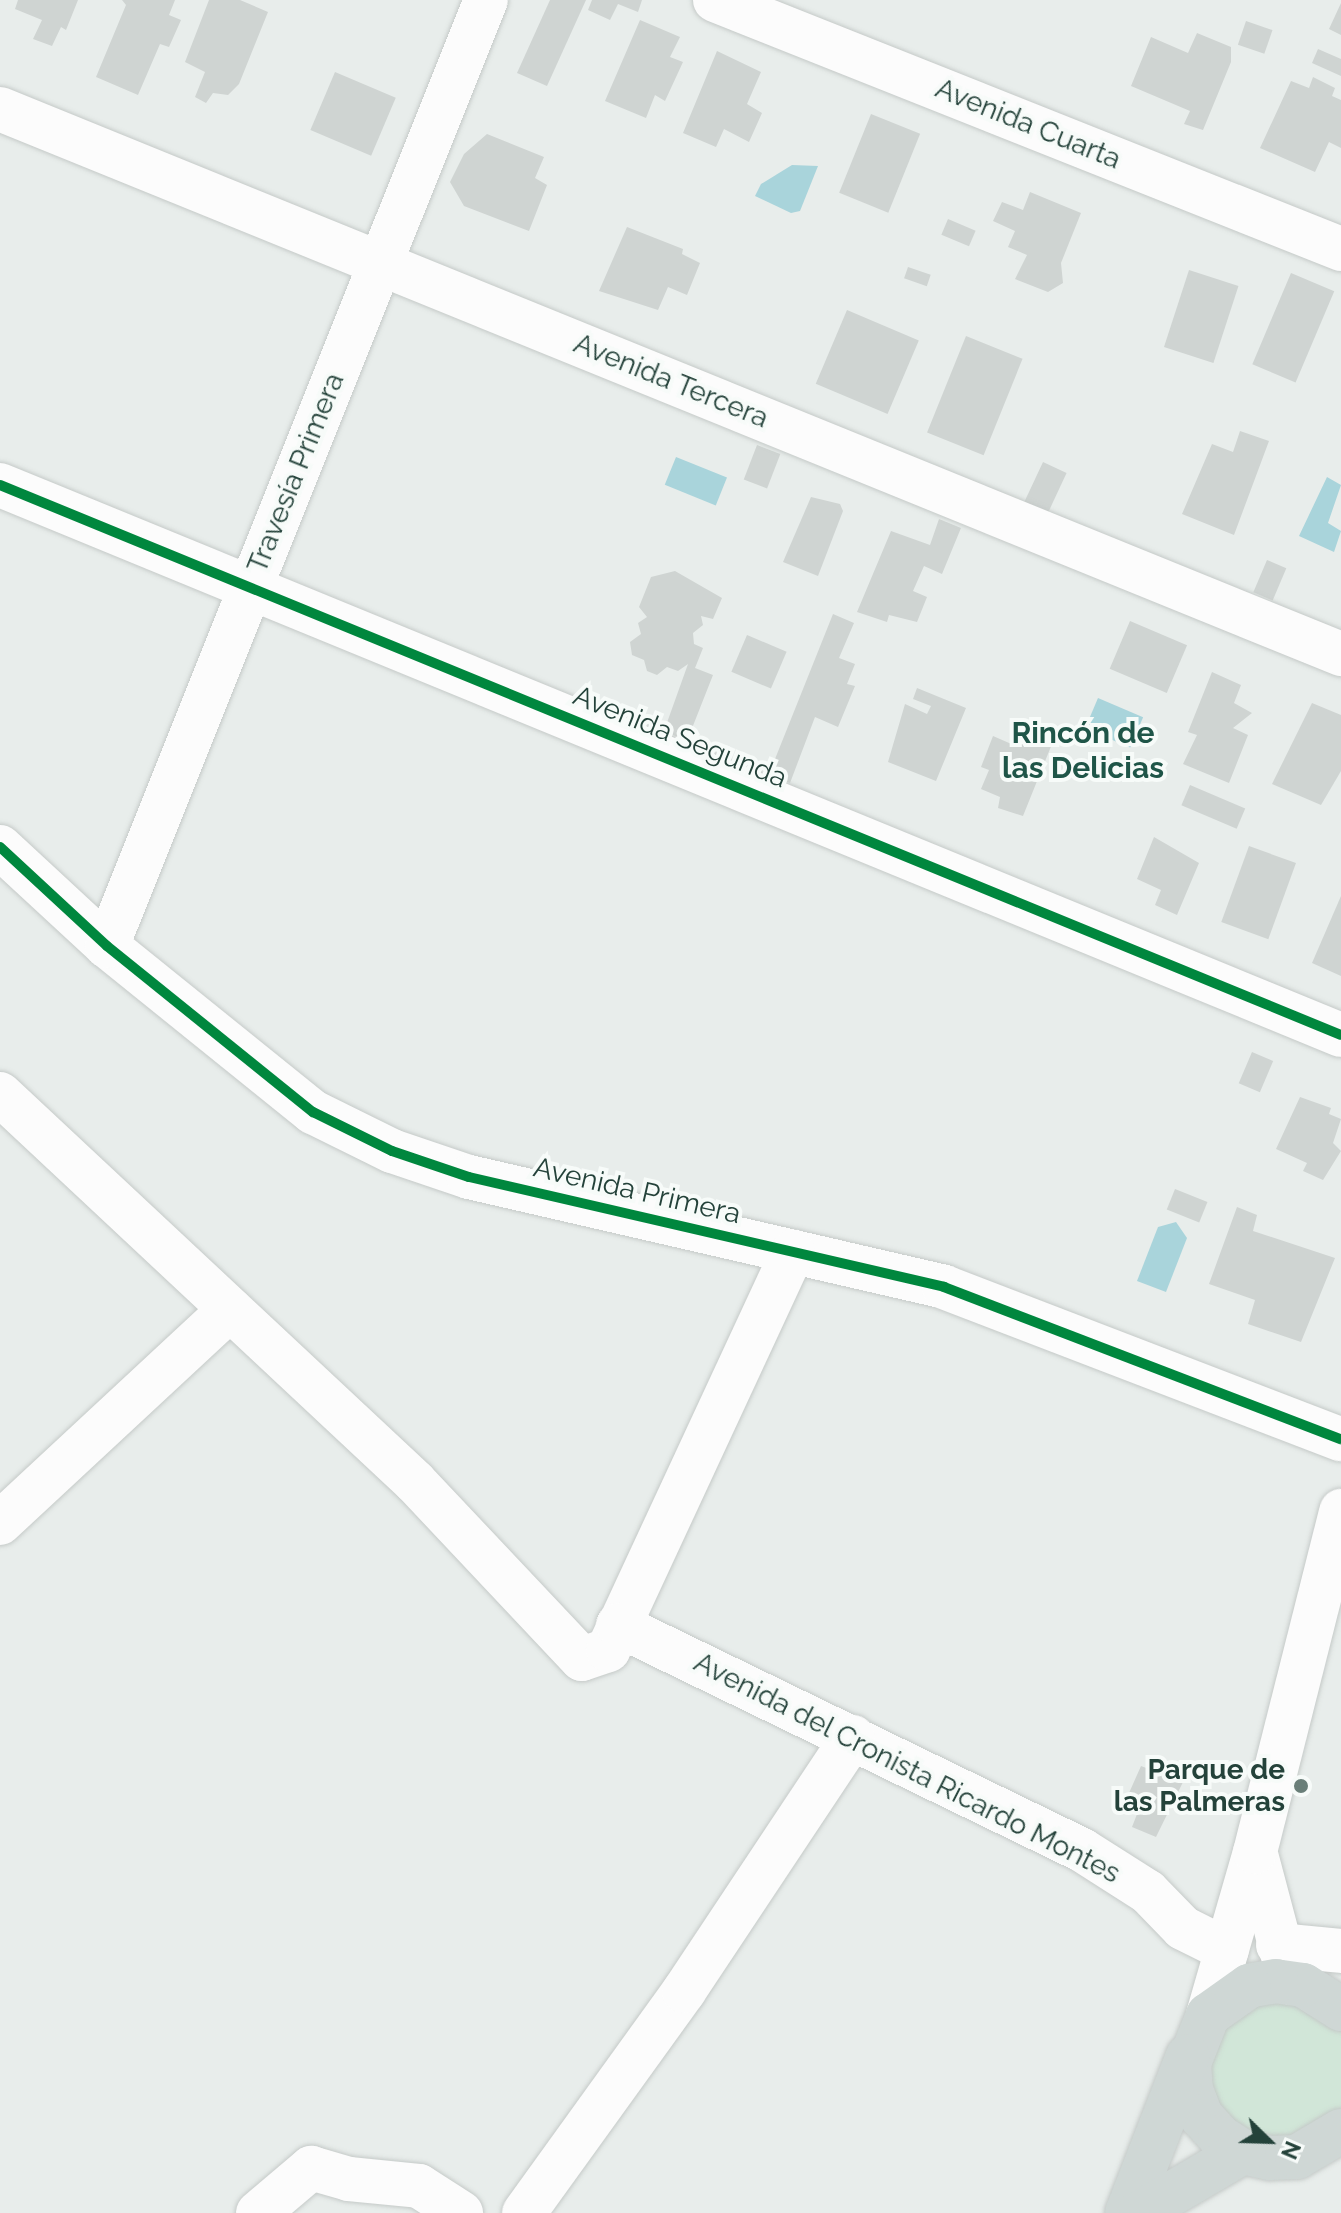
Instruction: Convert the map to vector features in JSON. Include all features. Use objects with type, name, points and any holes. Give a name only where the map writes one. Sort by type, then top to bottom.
[{"type":"main road","points":[[1127,2213],[1202,2025],[1249,1986],[1284,1964],[1341,2009]]},
{"type":"main road","points":[[1202,2025],[1189,2063],[1191,2090],[1201,2116],[1243,2152],[1270,2158],[1297,2157],[1341,2131]]},
{"type":"main road","points":[[1139,2213],[1243,2152]]},
{"type":"street","name":"Travesía Primera","points":[[107,946],[486,0]]},
{"type":"street","name":"Avenida Cuarta","points":[[715,0],[1341,249]]},
{"type":"street","name":"Avenida Tercera","points":[[0,109],[1341,654]]},
{"type":"street","name":"Avenida Segunda","points":[[0,485],[1341,1035]]},
{"type":"street","name":"Avenida Primera","points":[[0,847],[107,946],[313,1112],[392,1151],[469,1177],[944,1287],[1341,1439]]},
{"type":"street","points":[[0,1094],[415,1482],[582,1659],[608,1650],[793,1252]]},
{"type":"street","points":[[0,1523],[230,1309]]},
{"type":"street","points":[[1202,2025],[1255,1852],[1340,1522]]},
{"type":"street","name":"Avenida del Cronista Ricardo Montes","points":[[618,1625],[1082,1850],[1148,1892],[1183,1928],[1227,1950]]},
{"type":"street","points":[[524,2213],[684,1991],[853,1737]]},
{"type":"street","points":[[1255,1852],[1284,1964],[1341,1951]]},
{"type":"street","points":[[258,2213],[311,2168],[349,2179],[419,2186],[461,2213]]},
{"type":"green space","points":[[1277,1995],[1341,2028],[1341,2116],[1293,2148],[1222,2126],[1204,2052],[1214,2030]]},
{"type":"water","points":[[792,165],[818,166],[800,211],[791,213],[755,196],[761,184]]},
{"type":"water","points":[[676,457],[727,478],[716,505],[665,485]]},
{"type":"water","points":[[1327,477],[1341,485],[1328,523],[1341,531],[1334,552],[1299,536]]},
{"type":"water","points":[[1098,698],[1143,717],[1130,748],[1085,728]]},
{"type":"water","points":[[1176,1222],[1187,1238],[1166,1292],[1137,1281],[1158,1227]]},
{"type":"building","points":[[18,0],[78,0],[66,30],[61,27],[52,46],[33,39],[42,20],[15,9]]},
{"type":"building","points":[[122,0],[175,0],[169,15],[181,20],[169,47],[160,44],[138,95],[96,77],[126,5]]},
{"type":"building","points":[[209,0],[240,0],[268,12],[239,84],[228,95],[213,93],[206,103],[195,97],[205,72],[185,62]]},
{"type":"building","points":[[550,0],[586,0],[547,86],[517,73]]},
{"type":"building","points":[[592,0],[642,0],[638,12],[618,4],[610,20],[588,10]]},
{"type":"building","points":[[1341,3],[1341,35],[1329,29]]},
{"type":"building","points":[[640,20],[680,37],[670,57],[683,62],[665,101],[655,95],[646,118],[605,101]]},
{"type":"building","points":[[1246,21],[1272,30],[1264,54],[1238,45]]},
{"type":"building","points":[[1197,33],[1231,47],[1231,62],[1203,130],[1184,124],[1190,111],[1131,86],[1151,37],[1188,53]]},
{"type":"building","points":[[1318,49],[1341,59],[1341,76],[1312,63]]},
{"type":"building","points":[[717,51],[761,72],[747,104],[762,113],[749,142],[724,129],[716,147],[683,133]]},
{"type":"building","points":[[335,72],[396,98],[371,156],[310,130]]},
{"type":"building","points":[[1313,77],[1335,88],[1332,96],[1341,100],[1341,148],[1329,142],[1315,172],[1260,148],[1291,81],[1309,88]]},
{"type":"building","points":[[871,114],[920,134],[888,213],[839,193]]},
{"type":"building","points":[[487,134],[544,157],[535,178],[547,185],[529,231],[464,206],[450,182],[464,154]]},
{"type":"building","points":[[1030,192],[1081,213],[1061,263],[1063,283],[1048,292],[1015,279],[1027,255],[1008,247],[1015,231],[993,221],[1002,202],[1023,210]]},
{"type":"building","points":[[948,219],[976,231],[969,246],[941,235]]},
{"type":"building","points":[[627,227],[683,249],[682,254],[700,263],[687,295],[668,287],[658,310],[599,291]]},
{"type":"building","points":[[908,267],[931,275],[927,286],[904,278]]},
{"type":"building","points":[[1189,270],[1238,286],[1213,363],[1164,347]]},
{"type":"building","points":[[1291,273],[1334,291],[1296,382],[1252,364]]},
{"type":"building","points":[[847,310],[919,340],[888,414],[816,384]]},
{"type":"building","points":[[966,336],[1023,359],[984,455],[927,432]]},
{"type":"building","points":[[1240,431],[1269,441],[1234,535],[1182,514],[1212,444],[1233,452]]},
{"type":"building","points":[[757,445],[780,454],[767,489],[744,480]]},
{"type":"building","points":[[1043,462],[1067,473],[1048,514],[1024,503]]},
{"type":"building","points":[[811,497],[840,504],[843,511],[818,576],[783,562]]},
{"type":"building","points":[[939,519],[961,528],[942,574],[924,566],[913,591],[927,597],[917,622],[889,615],[887,622],[857,612],[891,531],[930,545]]},
{"type":"building","points":[[1267,560],[1286,568],[1273,600],[1253,592]]},
{"type":"building","points":[[675,571],[722,598],[713,619],[701,616],[703,625],[693,633],[694,644],[703,648],[695,668],[713,675],[687,741],[664,731],[688,664],[678,671],[667,667],[657,675],[647,671],[644,660],[632,655],[630,642],[641,634],[638,623],[647,617],[639,607],[651,577]]},
{"type":"building","points":[[833,614],[854,623],[839,658],[855,664],[847,684],[855,686],[838,727],[815,717],[790,783],[769,774]]},
{"type":"building","points":[[1130,621],[1187,645],[1167,693],[1110,669]]},
{"type":"building","points":[[747,635],[787,652],[771,689],[731,672]]},
{"type":"building","points":[[1212,672],[1241,685],[1234,703],[1252,713],[1233,728],[1248,735],[1229,783],[1183,764],[1197,735],[1188,732]]},
{"type":"building","points":[[917,688],[966,708],[936,781],[888,762],[905,704],[927,714],[931,706],[913,699]]},
{"type":"building","points":[[1312,703],[1341,715],[1341,771],[1321,805],[1272,784]]},
{"type":"building","points":[[1024,727],[1054,739],[1023,816],[998,808],[1000,797],[981,789],[989,770],[981,767],[993,736],[1016,746]]},
{"type":"building","points":[[1190,785],[1245,808],[1237,829],[1181,805]]},
{"type":"building","points":[[1154,837],[1199,863],[1177,915],[1155,905],[1161,890],[1137,879]]},
{"type":"building","points":[[1249,846],[1296,863],[1268,939],[1221,922]]},
{"type":"building","points":[[1341,896],[1341,976],[1312,963]]},
{"type":"building","points":[[1252,1052],[1273,1061],[1260,1092],[1239,1083]]},
{"type":"building","points":[[1300,1097],[1331,1108],[1329,1114],[1341,1119],[1333,1143],[1341,1151],[1323,1180],[1303,1171],[1307,1163],[1276,1149]]},
{"type":"building","points":[[1175,1189],[1207,1202],[1199,1223],[1167,1209]]},
{"type":"building","points":[[1237,1207],[1257,1215],[1253,1231],[1335,1258],[1301,1342],[1248,1324],[1255,1300],[1209,1284]]},
{"type":"building","points":[[1141,1766],[1183,1782],[1156,1837],[1132,1827],[1139,1809],[1125,1802]]},
{"type":"cycle path","points":[[0,485],[1341,1035]]},
{"type":"cycle path","points":[[0,847],[107,946],[313,1112],[392,1151],[469,1177],[944,1287],[1341,1439]]},
{"type":"place","name":"Parque de las Palmeras","points":[[1301,1786]]},
{"type":"district","name":"Rincón de las Delicias","points":[[1083,750]]}]
